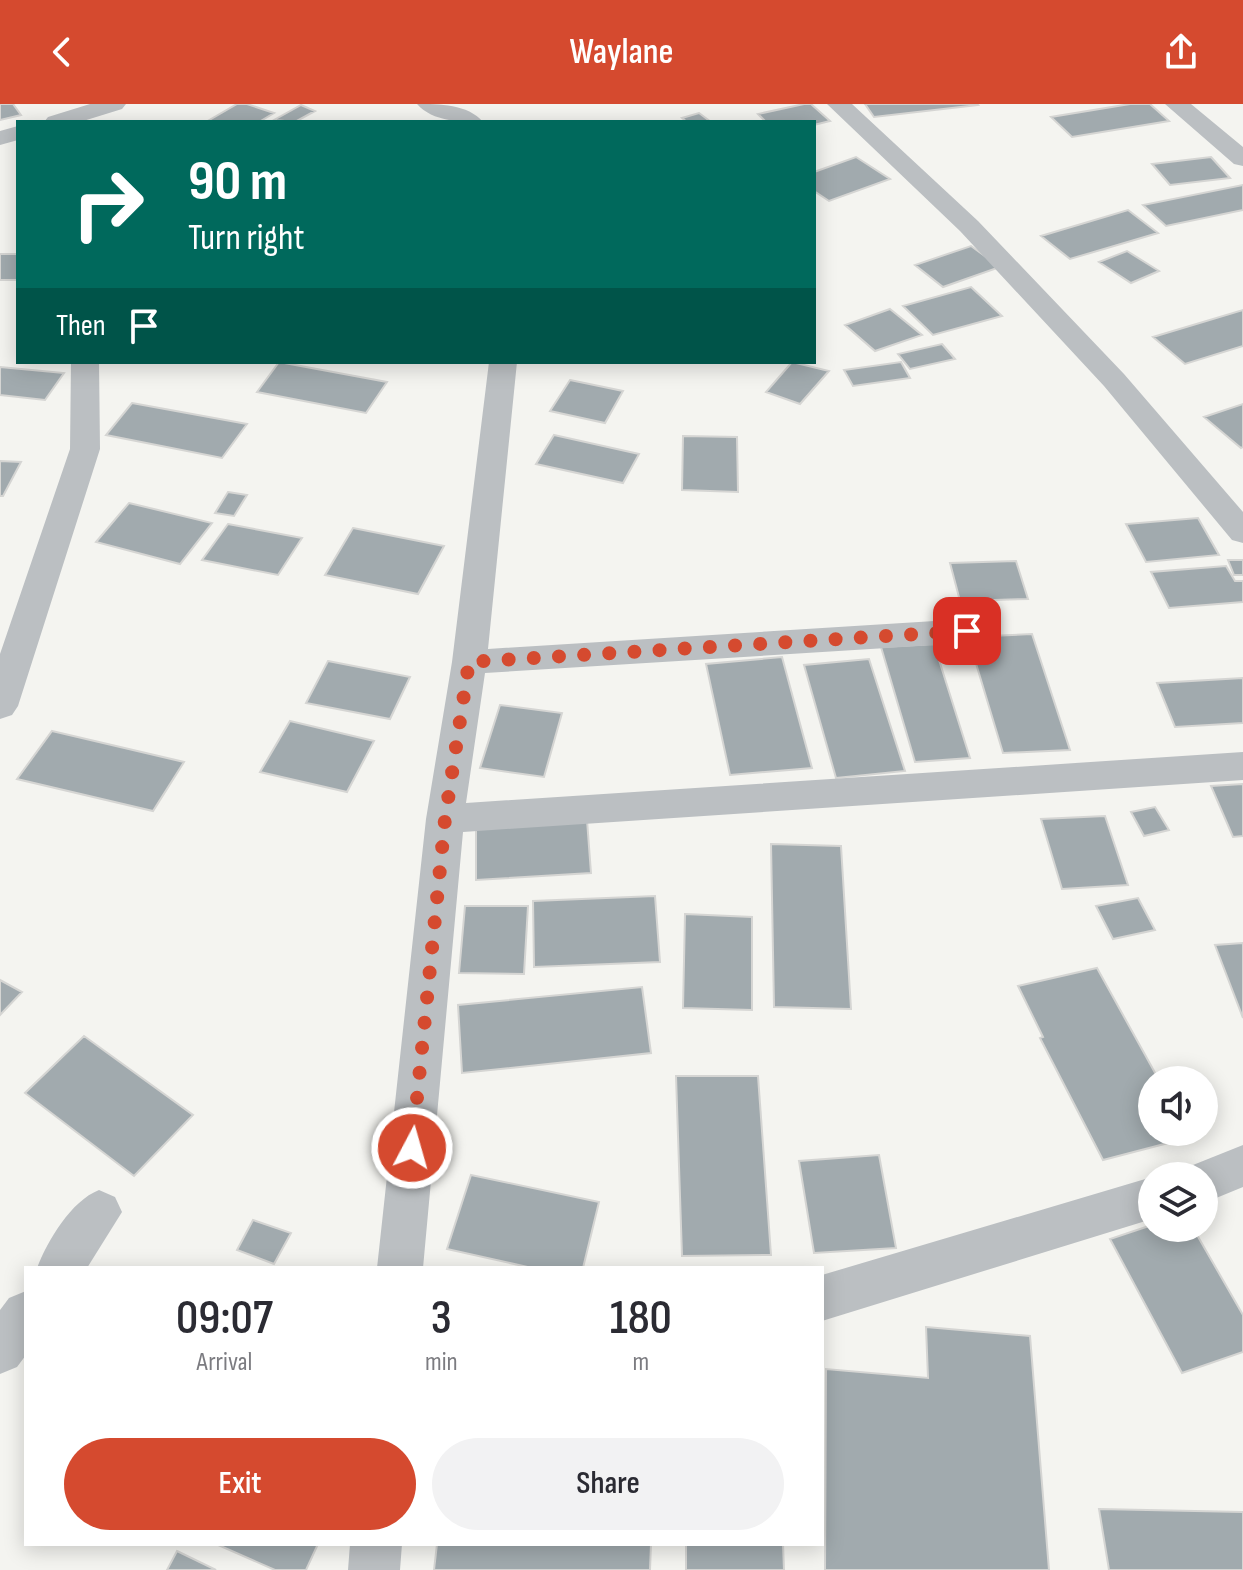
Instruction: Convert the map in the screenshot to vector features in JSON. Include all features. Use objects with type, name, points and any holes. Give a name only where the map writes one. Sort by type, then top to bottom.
[{"type":"street","points":[[429,104],[466,120]]},
{"type":"street","points":[[839,104],[979,237],[1114,380],[1243,533]]},
{"type":"street","points":[[1177,104],[1243,159]]},
{"type":"street","points":[[66,120],[107,112]]},
{"type":"street","points":[[0,706],[14,620],[85,449],[82,389],[85,364]]},
{"type":"street","points":[[400,1266],[445,819],[469,662],[503,364]]},
{"type":"street","points":[[469,662],[967,631]]},
{"type":"street","points":[[445,819],[1243,766]]},
{"type":"street","points":[[1218,1176],[1243,1166]]},
{"type":"street","points":[[824,1297],[1138,1202]]},
{"type":"street","points":[[61,1266],[99,1212]]},
{"type":"street","points":[[0,1350],[24,1318]]},
{"type":"street","points":[[374,1570],[376,1546]]},
{"type":"building","points":[[0,104],[13,104],[21,115],[0,120]]},
{"type":"building","points":[[237,104],[274,113],[262,120],[209,120]]},
{"type":"building","points":[[811,104],[830,121],[816,124],[816,120],[764,120],[758,114]]},
{"type":"building","points":[[865,104],[977,104],[978,105],[874,117]]},
{"type":"building","points":[[1130,104],[1150,104],[1169,121],[1072,137],[1051,117]]},
{"type":"building","points":[[301,105],[315,111],[299,120],[274,120]]},
{"type":"building","points":[[699,113],[708,120],[684,120],[682,118]]},
{"type":"building","points":[[856,157],[890,179],[829,201],[816,192],[816,171]]},
{"type":"building","points":[[1211,157],[1230,178],[1170,185],[1152,164]]},
{"type":"building","points":[[1243,185],[1243,210],[1166,226],[1143,205]]},
{"type":"building","points":[[1128,210],[1158,233],[1070,259],[1041,236]]},
{"type":"building","points":[[971,246],[1000,267],[943,287],[915,265]]},
{"type":"building","points":[[1127,251],[1159,271],[1131,283],[1099,262]]},
{"type":"building","points":[[0,254],[16,254],[16,280],[0,280]]},
{"type":"building","points":[[971,287],[1002,316],[933,335],[903,306]]},
{"type":"building","points":[[890,309],[922,335],[875,351],[845,325]]},
{"type":"building","points":[[1243,310],[1243,346],[1185,364],[1153,337]]},
{"type":"building","points":[[942,344],[955,359],[910,369],[898,354]]},
{"type":"building","points":[[901,362],[910,378],[853,386],[844,370]]},
{"type":"building","points":[[278,364],[387,382],[366,413],[257,392]]},
{"type":"building","points":[[790,364],[829,371],[800,404],[766,392]]},
{"type":"building","points":[[0,367],[64,373],[45,400],[0,395]]},
{"type":"building","points":[[570,380],[623,391],[605,423],[550,411]]},
{"type":"building","points":[[132,403],[247,424],[222,458],[106,435]]},
{"type":"building","points":[[1243,404],[1243,447],[1241,448],[1204,417]]},
{"type":"building","points":[[554,435],[639,454],[623,483],[536,464]]},
{"type":"building","points":[[683,436],[737,437],[738,492],[682,490]]},
{"type":"building","points":[[0,461],[21,462],[3,496],[0,496]]},
{"type":"building","points":[[228,492],[247,495],[234,516],[215,513]]},
{"type":"building","points":[[129,503],[212,523],[180,564],[96,542]]},
{"type":"building","points":[[1198,518],[1219,555],[1146,562],[1126,524]]},
{"type":"building","points":[[228,524],[302,538],[278,575],[202,560]]},
{"type":"building","points":[[353,528],[444,546],[418,594],[325,575]]},
{"type":"building","points":[[1228,560],[1243,560],[1243,575],[1234,575]]},
{"type":"building","points":[[1016,561],[1028,599],[960,601],[950,563]]},
{"type":"building","points":[[1226,566],[1235,581],[1243,581],[1243,602],[1169,608],[1151,572]]},
{"type":"building","points":[[1032,634],[1070,750],[1003,753],[968,637]]},
{"type":"building","points":[[934,644],[970,758],[915,762],[881,647]]},
{"type":"building","points":[[782,657],[812,768],[730,775],[706,664]]},
{"type":"building","points":[[869,659],[905,771],[836,778],[804,665]]},
{"type":"building","points":[[328,661],[410,677],[390,719],[306,703]]},
{"type":"building","points":[[1243,678],[1243,723],[1175,727],[1157,683]]},
{"type":"building","points":[[500,705],[562,713],[544,777],[480,768]]},
{"type":"building","points":[[290,721],[374,741],[347,792],[260,772]]},
{"type":"building","points":[[52,731],[184,762],[153,811],[17,779]]},
{"type":"building","points":[[1243,784],[1243,836],[1233,837],[1211,786]]},
{"type":"building","points":[[1155,807],[1169,830],[1144,836],[1131,812]]},
{"type":"building","points":[[1105,816],[1128,885],[1062,889],[1041,819]]},
{"type":"building","points":[[587,820],[591,873],[476,880],[476,827]]},
{"type":"building","points":[[771,844],[841,846],[851,1009],[774,1007]]},
{"type":"building","points":[[655,896],[660,962],[534,967],[533,901]]},
{"type":"building","points":[[1138,898],[1155,930],[1113,939],[1096,906]]},
{"type":"building","points":[[465,906],[528,906],[524,974],[459,973]]},
{"type":"building","points":[[685,914],[752,917],[752,1010],[683,1008]]},
{"type":"building","points":[[1243,943],[1243,1018],[1215,945]]},
{"type":"building","points":[[1097,968],[1151,1066],[1138,1066],[1138,1146],[1157,1146],[1103,1160],[1040,1038],[1043,1037],[1018,986]]},
{"type":"building","points":[[0,980],[22,992],[0,1015]]},
{"type":"building","points":[[642,987],[651,1053],[462,1073],[458,1005]]},
{"type":"building","points":[[84,1036],[193,1115],[134,1176],[25,1093]]},
{"type":"building","points":[[676,1076],[758,1076],[771,1255],[682,1256]]},
{"type":"building","points":[[879,1155],[896,1248],[814,1253],[799,1161]]},
{"type":"building","points":[[471,1175],[599,1202],[583,1266],[523,1266],[447,1249]]},
{"type":"building","points":[[253,1220],[291,1233],[274,1264],[237,1250]]},
{"type":"building","points":[[1138,1230],[1138,1242],[1201,1242],[1243,1315],[1243,1352],[1182,1373],[1110,1239]]},
{"type":"building","points":[[926,1327],[1030,1336],[1049,1570],[825,1570],[826,1369],[928,1378]]},
{"type":"building","points":[[1099,1509],[1243,1512],[1243,1570],[1109,1570]]},
{"type":"building","points":[[221,1546],[317,1546],[306,1570],[275,1570]]},
{"type":"building","points":[[437,1546],[651,1546],[650,1570],[434,1570]]},
{"type":"building","points":[[686,1546],[783,1546],[784,1570],[686,1570]]},
{"type":"building","points":[[177,1551],[216,1570],[167,1570]]},
{"type":"route","points":[[412,1148],[445,819],[469,662],[967,631]]}]
